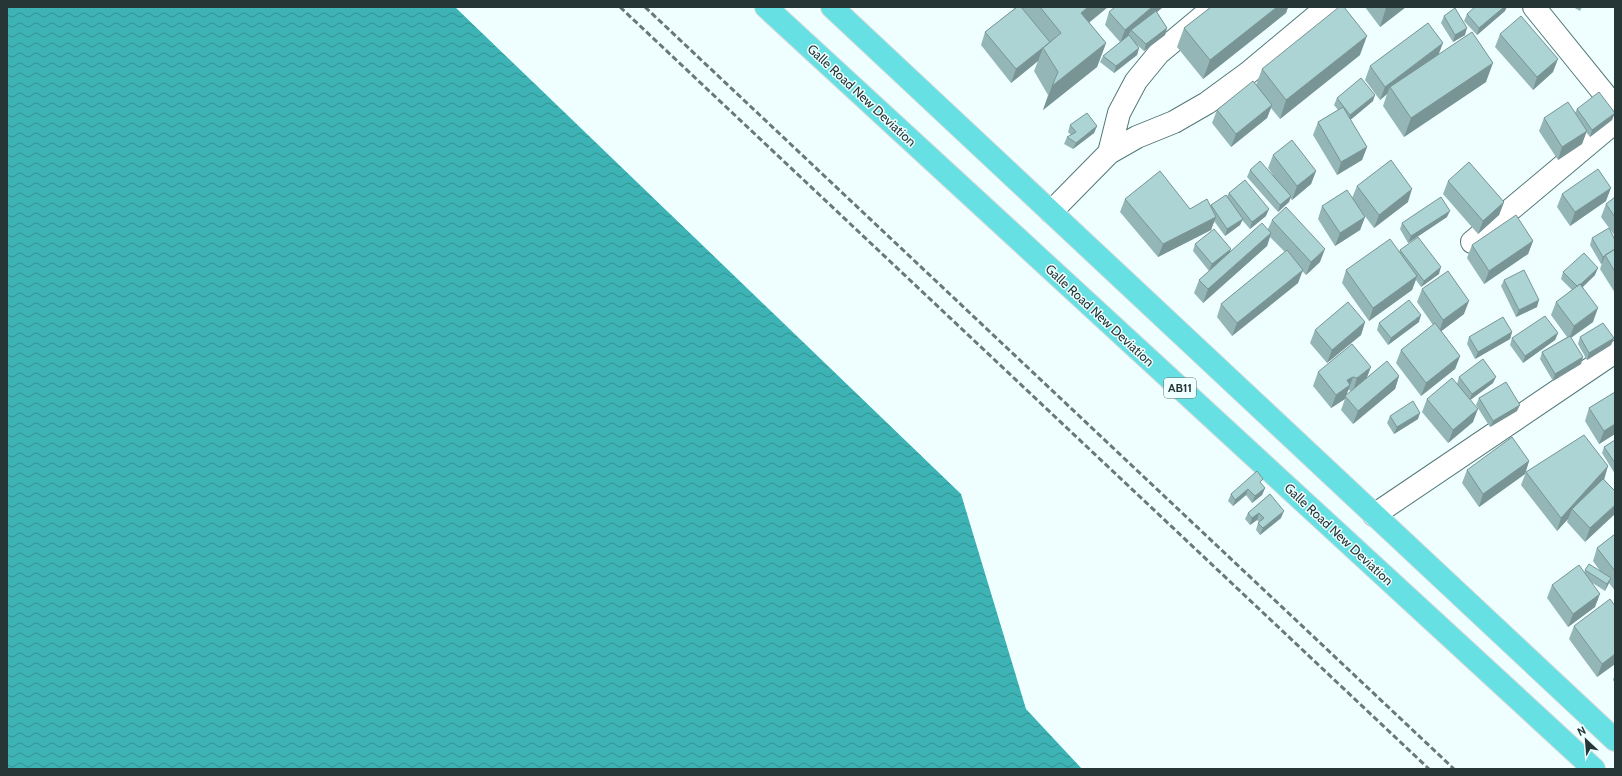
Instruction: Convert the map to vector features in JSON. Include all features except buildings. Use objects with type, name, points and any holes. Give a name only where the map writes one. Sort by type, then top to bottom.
[{"type":"main road","name":"Galle Road New Deviation","points":[[766,7],[1594,769]]},
{"type":"main road","points":[[832,7],[1374,515],[1612,732]]},
{"type":"street","points":[[1109,153],[1119,112],[1136,81],[1159,53],[1214,7]]},
{"type":"street","points":[[1051,212],[1109,153],[1136,137],[1174,122],[1207,103],[1248,73],[1328,7]]},
{"type":"street","points":[[1534,7],[1615,107]]},
{"type":"street","points":[[1472,242],[1615,122]]},
{"type":"street","points":[[1374,515],[1615,352]]},
{"type":"water","points":[[7,7],[455,7],[961,494],[1026,709],[1082,769],[7,769]]},
{"type":"railway","points":[[620,7],[1429,769]]},
{"type":"railway","points":[[645,7],[1454,769]]}]
